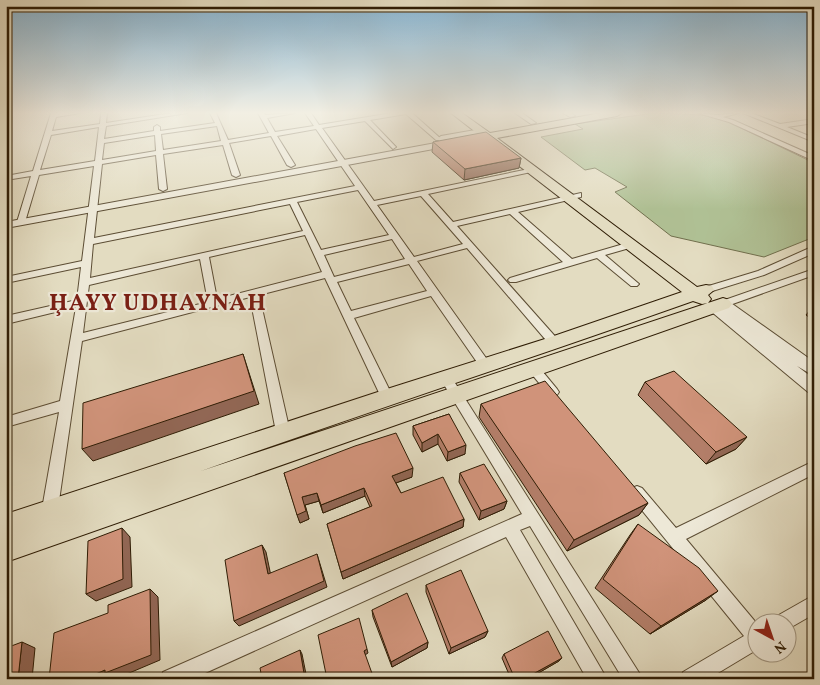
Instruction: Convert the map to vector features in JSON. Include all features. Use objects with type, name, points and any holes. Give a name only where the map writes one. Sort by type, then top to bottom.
[{"type":"main road","points":[[502,145],[531,170],[573,196],[630,245],[709,299]]},
{"type":"main road","points":[[504,145],[709,299]]},
{"type":"main road","points":[[6,548],[451,386],[485,365],[709,299]]},
{"type":"main road","points":[[6,527],[386,397],[534,369],[709,299]]},
{"type":"street","points":[[6,225],[22,218],[44,145]]},
{"type":"street","points":[[46,534],[82,302],[101,145]]},
{"type":"street","points":[[159,145],[163,192]]},
{"type":"street","points":[[6,178],[207,145]]},
{"type":"street","points":[[225,145],[236,175]]},
{"type":"street","points":[[279,145],[291,165]]},
{"type":"street","points":[[331,145],[485,365]]},
{"type":"street","points":[[163,192],[236,175],[291,165],[340,159],[404,145]]},
{"type":"street","points":[[6,218],[22,218],[424,145]]},
{"type":"street","points":[[782,145],[814,159]]},
{"type":"street","points":[[789,148],[800,145]]},
{"type":"street","points":[[372,204],[531,170]]},
{"type":"street","points":[[89,242],[360,187]]},
{"type":"street","points":[[423,193],[555,343]]},
{"type":"street","points":[[451,225],[573,196]]},
{"type":"street","points":[[293,201],[386,397]]},
{"type":"street","points":[[512,211],[570,263]]},
{"type":"street","points":[[83,283],[308,232]]},
{"type":"street","points":[[318,254],[394,236]]},
{"type":"street","points":[[75,339],[254,293],[411,260],[469,245]]},
{"type":"street","points":[[513,280],[630,245]]},
{"type":"street","points":[[709,299],[814,249]]},
{"type":"street","points":[[599,255],[634,284]]},
{"type":"street","points":[[204,256],[213,304]]},
{"type":"street","points":[[6,280],[86,262]]},
{"type":"street","points":[[709,299],[814,272]]},
{"type":"street","points":[[347,316],[434,292]]},
{"type":"street","points":[[254,293],[283,432]]},
{"type":"street","points":[[709,299],[814,370]]},
{"type":"street","points":[[709,299],[814,388]]},
{"type":"street","points":[[6,320],[82,302]]},
{"type":"street","points":[[534,369],[559,400]]},
{"type":"street","points":[[451,386],[634,679]]},
{"type":"street","points":[[6,422],[65,405]]},
{"type":"street","points":[[674,537],[814,467]]},
{"type":"street","points":[[630,484],[748,627]]},
{"type":"street","points":[[170,679],[532,517]]},
{"type":"street","points":[[509,527],[598,679]]},
{"type":"street","points":[[798,613],[814,604]]},
{"type":"street","points":[[690,679],[748,644]]},
{"type":"green space","points":[[552,145],[777,145],[814,163],[814,237],[764,257],[671,236],[615,192],[627,187],[595,168],[585,170]]},
{"type":"building","points":[[437,145],[503,145],[521,158],[465,169]]},
{"type":"building","points":[[243,354],[254,391],[82,449],[83,403]]},
{"type":"building","points":[[674,371],[747,437],[716,452],[645,382]]},
{"type":"building","points":[[545,381],[648,503],[574,540],[481,404]]},
{"type":"building","points":[[449,414],[466,445],[448,452],[438,434],[422,443],[413,426]]},
{"type":"building","points":[[396,433],[413,468],[392,476],[401,493],[443,477],[464,519],[341,572],[327,524],[372,506],[364,488],[321,505],[317,493],[302,497],[306,511],[297,515],[284,473],[355,446]]},
{"type":"building","points":[[484,464],[507,501],[481,511],[460,473]]},
{"type":"building","points":[[638,524],[699,568],[718,591],[661,626],[603,579]]},
{"type":"building","points":[[122,528],[123,579],[86,594],[88,541]]},
{"type":"building","points":[[262,545],[268,574],[317,554],[324,581],[234,621],[225,560]]},
{"type":"building","points":[[461,570],[488,631],[451,648],[426,585]]},
{"type":"building","points":[[150,589],[151,655],[84,679],[49,679],[54,633],[108,613],[108,605]]},
{"type":"building","points":[[407,593],[428,642],[391,662],[372,610]]},
{"type":"building","points":[[359,618],[367,649],[364,651],[374,679],[327,679],[318,635]]},
{"type":"building","points":[[548,631],[562,658],[524,679],[515,679],[504,654]]},
{"type":"building","points":[[22,642],[18,679],[6,679],[6,648]]},
{"type":"building","points":[[300,650],[305,679],[262,679],[260,668]]},
{"type":"building","points":[[235,674],[236,679],[224,679]]},
{"type":"district","name":"ḨAYY UDHAYNAH","points":[[158,302]]}]
